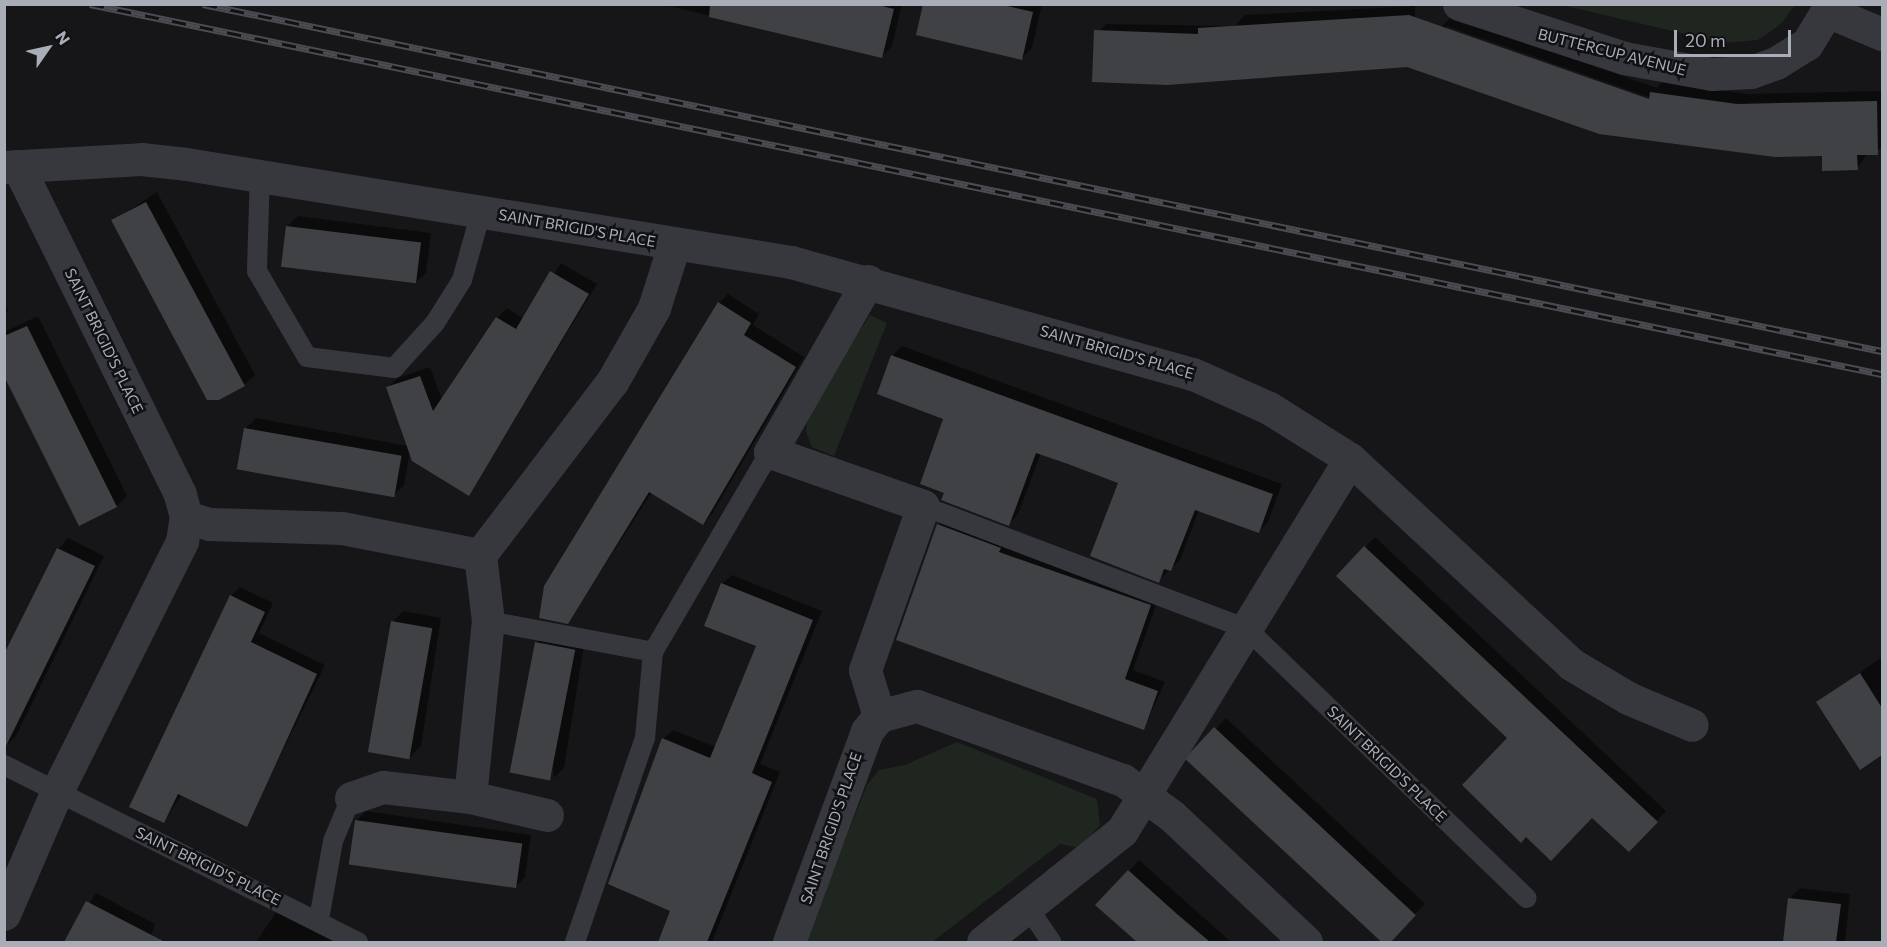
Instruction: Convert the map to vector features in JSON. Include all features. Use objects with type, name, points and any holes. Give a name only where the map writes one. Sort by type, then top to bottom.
[{"type":"street","name":"BUTTERCUP AVENUE","points":[[1459,4],[1537,18],[1685,72],[1744,73],[1776,63],[1807,44],[1827,8],[1882,34]]},
{"type":"street","name":"SAINT BRIGID'S PLACE","points":[[4,914],[56,793],[183,541],[186,517],[180,494],[11,167],[141,159],[260,173],[674,245],[791,262],[868,281],[1193,374],[1269,408],[1350,459],[1571,664],[1629,698],[1692,725]]},
{"type":"street","name":"SAINT BRIGID'S PLACE","points":[[480,555],[612,382],[654,308],[674,245]]},
{"type":"street","points":[[868,281],[770,452],[923,506],[865,670],[879,716],[917,706],[1123,780],[1172,816],[1306,942]]},
{"type":"street","points":[[983,942],[1029,909],[1122,831],[1350,459]]},
{"type":"street","points":[[186,517],[209,525],[342,528],[480,555],[488,621],[470,797]]},
{"type":"street","name":"SAINT BRIGID'S PLACE","points":[[789,942],[856,753],[879,716]]},
{"type":"street","points":[[351,798],[382,787],[470,797],[547,815]]},
{"type":"lane","name":"SAINT BRIGID'S PLACE","points":[[260,173],[257,271],[307,357],[394,368],[435,323],[462,280],[481,212]]},
{"type":"lane","points":[[575,942],[645,738],[653,652],[770,452]]},
{"type":"lane","points":[[923,506],[1247,629]]},
{"type":"lane","points":[[488,621],[653,652]]},
{"type":"lane","name":"SAINT BRIGID'S PLACE","points":[[1247,629],[1527,898]]},
{"type":"lane","name":"SAINT BRIGID'S PLACE","points":[[4,765],[56,793],[319,919],[358,942]]},
{"type":"lane","points":[[319,919],[333,841],[351,798]]},
{"type":"lane","points":[[1029,909],[1051,942]]},
{"type":"shaded area","points":[[1562,5],[1795,5],[1781,24],[1758,40],[1723,43]]},
{"type":"shaded area","points":[[870,315],[887,323],[834,456],[812,447],[806,432],[808,411]]},
{"type":"shaded area","points":[[957,742],[1097,799],[1100,825],[1080,848],[1060,844],[932,942],[805,942],[867,785],[879,770],[905,765]]},
{"type":"building","points":[[710,4],[874,4],[894,9],[882,58],[709,17]]},
{"type":"building","points":[[923,4],[999,4],[1033,12],[1022,60],[916,35]]},
{"type":"building","points":[[1409,15],[1649,99],[1650,92],[1737,104],[1877,101],[1878,155],[1857,155],[1858,170],[1822,171],[1822,156],[1775,157],[1599,134],[1407,67],[1167,85],[1092,82],[1094,30],[1198,34],[1198,28]]},
{"type":"building","points":[[146,202],[245,386],[219,400],[207,400],[111,220]]},
{"type":"building","points":[[286,226],[421,243],[416,283],[281,267]]},
{"type":"building","points":[[550,271],[589,294],[469,496],[412,461],[386,387],[420,376],[433,411],[496,317],[516,329]]},
{"type":"building","points":[[718,302],[751,323],[744,335],[796,367],[703,525],[649,492],[568,624],[539,618],[544,586]]},
{"type":"building","points":[[27,326],[117,507],[79,526],[4,376],[4,336]]},
{"type":"building","points":[[891,355],[1273,494],[1259,533],[1195,510],[1171,571],[1164,569],[1159,583],[1090,556],[1118,483],[1036,453],[1009,526],[941,500],[944,493],[920,484],[943,419],[877,394]]},
{"type":"building","points":[[244,428],[402,456],[394,497],[237,469]]},
{"type":"building","points":[[937,524],[1001,548],[999,552],[1151,605],[1125,679],[1158,691],[1144,730],[896,640]]},
{"type":"building","points":[[1364,546],[1658,822],[1629,852],[1592,818],[1551,861],[1526,837],[1521,843],[1462,785],[1507,738],[1336,576]]},
{"type":"building","points":[[57,548],[95,566],[4,750],[4,654]]},
{"type":"building","points":[[721,583],[813,620],[752,773],[772,782],[707,942],[658,942],[670,911],[608,884],[662,738],[710,758],[756,646],[704,626]]},
{"type":"building","points":[[230,595],[265,612],[251,642],[317,674],[247,827],[178,794],[164,823],[129,807]]},
{"type":"building","points":[[391,621],[432,628],[409,759],[368,752]]},
{"type":"building","points":[[535,642],[575,650],[550,780],[510,773]]},
{"type":"building","points":[[1860,673],[1882,708],[1882,755],[1860,770],[1816,702]]},
{"type":"building","points":[[1214,727],[1416,915],[1391,942],[1382,942],[1185,758]]},
{"type":"building","points":[[355,820],[522,844],[516,888],[349,865]]},
{"type":"building","points":[[1128,870],[1210,942],[1137,942],[1095,905]]},
{"type":"building","points":[[1788,898],[1841,904],[1836,942],[1783,942]]},
{"type":"building","points":[[86,901],[165,942],[64,942]]},
{"type":"railway","points":[[90,4],[1882,374]]},
{"type":"railway","points":[[203,4],[1882,351]]}]
